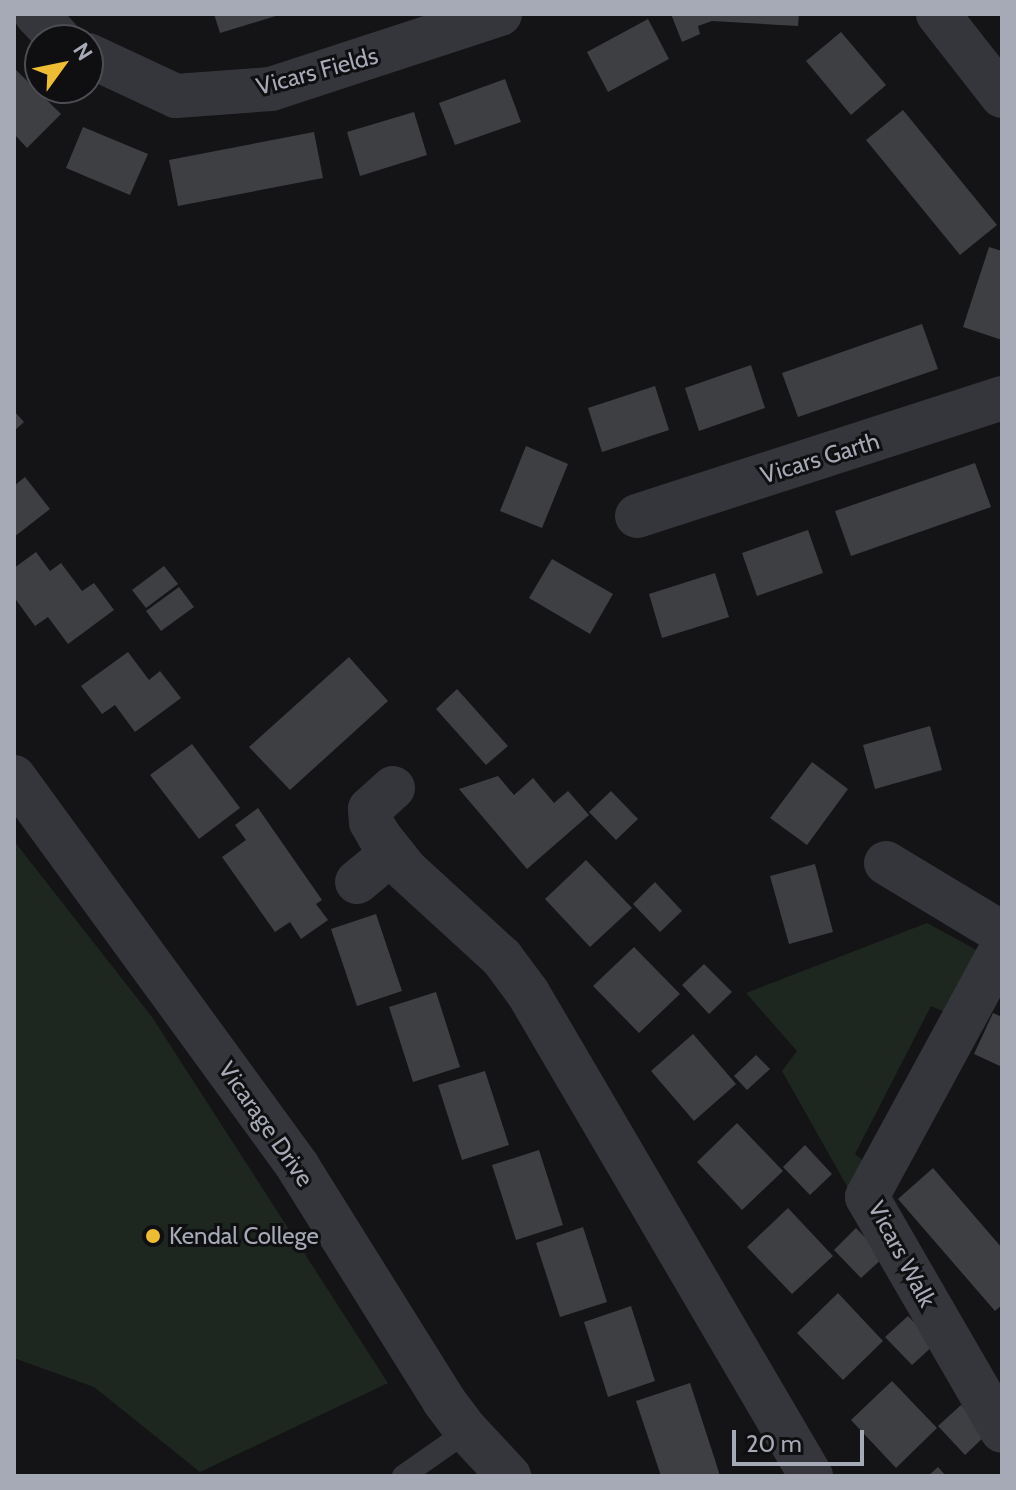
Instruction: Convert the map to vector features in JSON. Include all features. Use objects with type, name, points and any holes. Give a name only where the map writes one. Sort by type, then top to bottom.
[{"type":"street","name":"Vicars Fields","points":[[104,62],[176,96],[271,89],[500,14]]},
{"type":"street","points":[[938,14],[1002,96]]},
{"type":"street","name":"Vicars Garth","points":[[637,516],[1002,398]]},
{"type":"street","name":"Vicarage Drive","points":[[14,777],[298,1167],[467,1431],[509,1476]]},
{"type":"street","points":[[393,788],[370,809],[371,822],[406,870],[502,958],[528,993],[811,1476]]},
{"type":"street","points":[[357,882],[392,853]]},
{"type":"street","points":[[886,863],[1002,933]]},
{"type":"street","name":"Vicars Walk","points":[[1002,948],[867,1197],[1002,1431]]},
{"type":"lane","points":[[403,1476],[467,1431]]},
{"type":"shaded area","name":"Kendal College","points":[[14,841],[152,1017],[388,1383],[200,1472],[94,1387],[14,1358]]},
{"type":"shaded area","points":[[927,923],[982,953],[950,1014],[931,1006],[855,1154],[870,1166],[853,1197],[782,1071],[797,1051],[746,993]]},
{"type":"building","points":[[214,14],[279,14],[279,15],[220,33]]},
{"type":"building","points":[[671,14],[799,14],[798,26],[712,21],[698,26],[700,34],[682,42]]},
{"type":"building","points":[[648,19],[669,59],[608,92],[587,52]]},
{"type":"building","points":[[841,32],[886,85],[851,115],[806,61]]},
{"type":"building","points":[[14,68],[24,78],[24,104],[51,104],[61,114],[27,148],[14,134]]},
{"type":"building","points":[[505,79],[521,122],[455,145],[439,103]]},
{"type":"building","points":[[903,110],[997,225],[960,255],[866,140]]},
{"type":"building","points":[[414,112],[427,155],[360,176],[347,132]]},
{"type":"building","points":[[83,127],[148,154],[130,195],[66,168]]},
{"type":"building","points":[[314,132],[323,178],[178,206],[169,160]]},
{"type":"building","points":[[989,247],[1002,251],[1002,340],[963,327]]},
{"type":"building","points":[[922,324],[938,369],[798,417],[782,373]]},
{"type":"building","points":[[751,365],[765,408],[699,431],[685,388]]},
{"type":"building","points":[[655,386],[669,430],[602,452],[588,408]]},
{"type":"building","points":[[14,411],[24,422],[14,431]]},
{"type":"building","points":[[526,446],[568,464],[542,528],[500,511]]},
{"type":"building","points":[[975,463],[991,507],[851,556],[835,511]]},
{"type":"building","points":[[25,477],[50,509],[14,537],[14,486]]},
{"type":"building","points":[[808,530],[823,573],[757,596],[742,553]]},
{"type":"building","points":[[36,552],[50,571],[61,563],[82,591],[94,583],[114,610],[68,644],[48,617],[35,626],[14,597],[14,568]]},
{"type":"building","points":[[552,559],[613,594],[590,634],[529,598]]},
{"type":"building","points":[[164,566],[178,584],[146,608],[132,590]]},
{"type":"building","points":[[715,573],[729,617],[662,638],[649,594]]},
{"type":"building","points":[[179,587],[194,607],[161,631],[146,611]]},
{"type":"building","points":[[128,652],[149,680],[160,671],[181,698],[135,732],[115,705],[102,714],[81,686]]},
{"type":"building","points":[[349,657],[388,701],[290,790],[249,747]]},
{"type":"building","points":[[457,689],[508,746],[486,765],[436,709]]},
{"type":"building","points":[[930,726],[942,770],[875,789],[863,745]]},
{"type":"building","points":[[192,744],[240,808],[199,839],[150,775]]},
{"type":"building","points":[[812,762],[848,789],[807,845],[770,818]]},
{"type":"building","points":[[498,776],[514,795],[533,778],[554,803],[568,791],[589,815],[527,869],[459,789]]},
{"type":"building","points":[[611,791],[638,819],[616,840],[589,812]]},
{"type":"building","points":[[258,808],[322,900],[316,904],[328,920],[301,939],[290,922],[275,932],[222,857],[246,840],[235,825]]},
{"type":"building","points":[[586,860],[632,908],[590,947],[545,899]]},
{"type":"building","points":[[815,864],[833,932],[789,944],[770,876]]},
{"type":"building","points":[[655,882],[682,911],[660,932],[633,904]]},
{"type":"building","points":[[376,914],[402,991],[357,1006],[331,929]]},
{"type":"building","points":[[634,947],[680,994],[639,1033],[593,986]]},
{"type":"building","points":[[704,964],[732,992],[709,1014],[682,985]]},
{"type":"building","points":[[436,992],[460,1067],[413,1082],[389,1007]]},
{"type":"building","points":[[993,1013],[1002,1017],[1002,1067],[974,1054]]},
{"type":"building","points":[[693,1034],[736,1084],[694,1121],[651,1071]]},
{"type":"building","points":[[756,1055],[770,1069],[747,1090],[734,1076]]},
{"type":"building","points":[[485,1071],[509,1145],[462,1160],[438,1085]]},
{"type":"building","points":[[737,1123],[783,1171],[742,1210],[697,1162]]},
{"type":"building","points":[[805,1145],[832,1174],[810,1195],[783,1167]]},
{"type":"building","points":[[539,1150],[563,1225],[516,1240],[492,1165]]},
{"type":"building","points":[[933,1168],[1002,1248],[1002,1305],[995,1311],[898,1199]]},
{"type":"building","points":[[788,1208],[833,1256],[792,1294],[747,1247]]},
{"type":"building","points":[[583,1227],[607,1302],[560,1317],[536,1243]]},
{"type":"building","points":[[856,1228],[884,1257],[861,1278],[834,1250]]},
{"type":"building","points":[[838,1293],[883,1341],[843,1380],[797,1333]]},
{"type":"building","points":[[631,1306],[655,1381],[608,1397],[584,1322]]},
{"type":"building","points":[[908,1316],[935,1344],[912,1365],[885,1337]]},
{"type":"building","points":[[892,1381],[937,1428],[896,1468],[851,1420]]},
{"type":"building","points":[[690,1383],[720,1476],[661,1476],[636,1401]]},
{"type":"building","points":[[961,1405],[988,1433],[965,1455],[938,1426]]},
{"type":"building","points":[[938,1467],[946,1476],[928,1476]]},
{"type":"place","name":"Kendal College","points":[[153,1236]]}]
